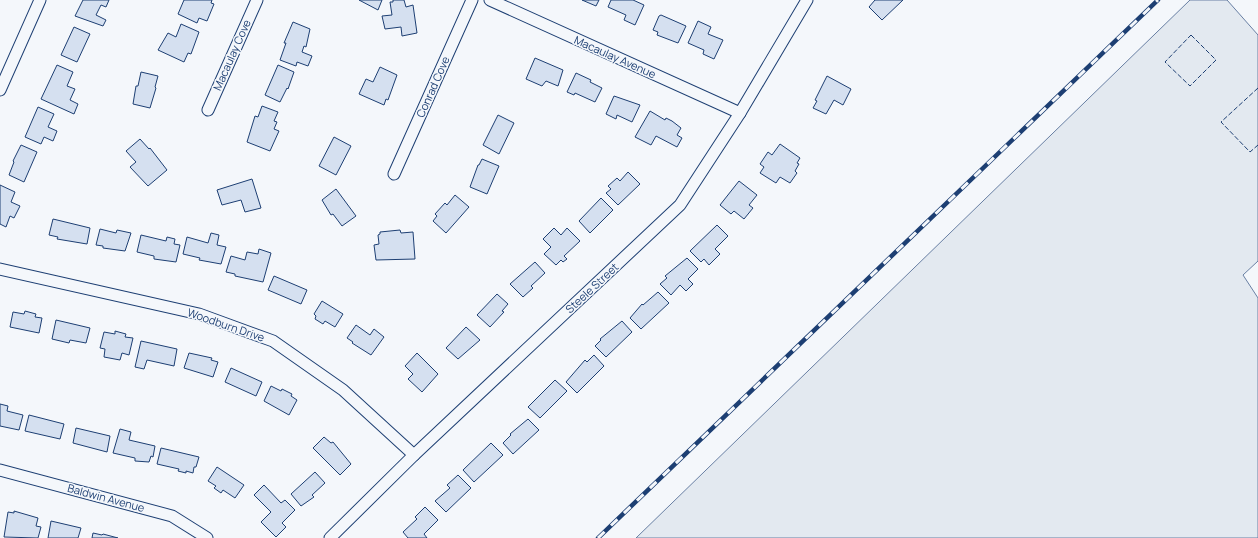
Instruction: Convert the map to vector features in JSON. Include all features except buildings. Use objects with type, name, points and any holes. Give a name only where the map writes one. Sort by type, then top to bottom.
[{"type":"street","points":[[0,90],[40,0]]},
{"type":"street","name":"Macaulay Cove","points":[[208,110],[257,0]]},
{"type":"street","name":"Conrad Cove","points":[[394,174],[472,0]]},
{"type":"street","name":"Macaulay Avenue","points":[[490,0],[740,113]]},
{"type":"street","name":"Steele Street","points":[[330,538],[414,455],[680,205],[740,113],[807,0]]},
{"type":"street","name":"Woodburn Drive","points":[[0,269],[199,314],[273,341],[344,390],[414,455]]},
{"type":"street","name":"Baldwin Avenue","points":[[0,470],[172,516],[207,538]]},
{"type":"shaded area","points":[[1190,0],[1227,0],[1258,35],[1258,261],[1243,275],[1258,298],[1258,538],[636,538]]},
{"type":"railway","points":[[598,538],[1158,0]]},
{"type":"fence","points":[[1191,35],[1216,60],[1190,86],[1165,62],[1191,35]]},
{"type":"fence","points":[[1258,88],[1221,122],[1250,152],[1258,145]]}]
